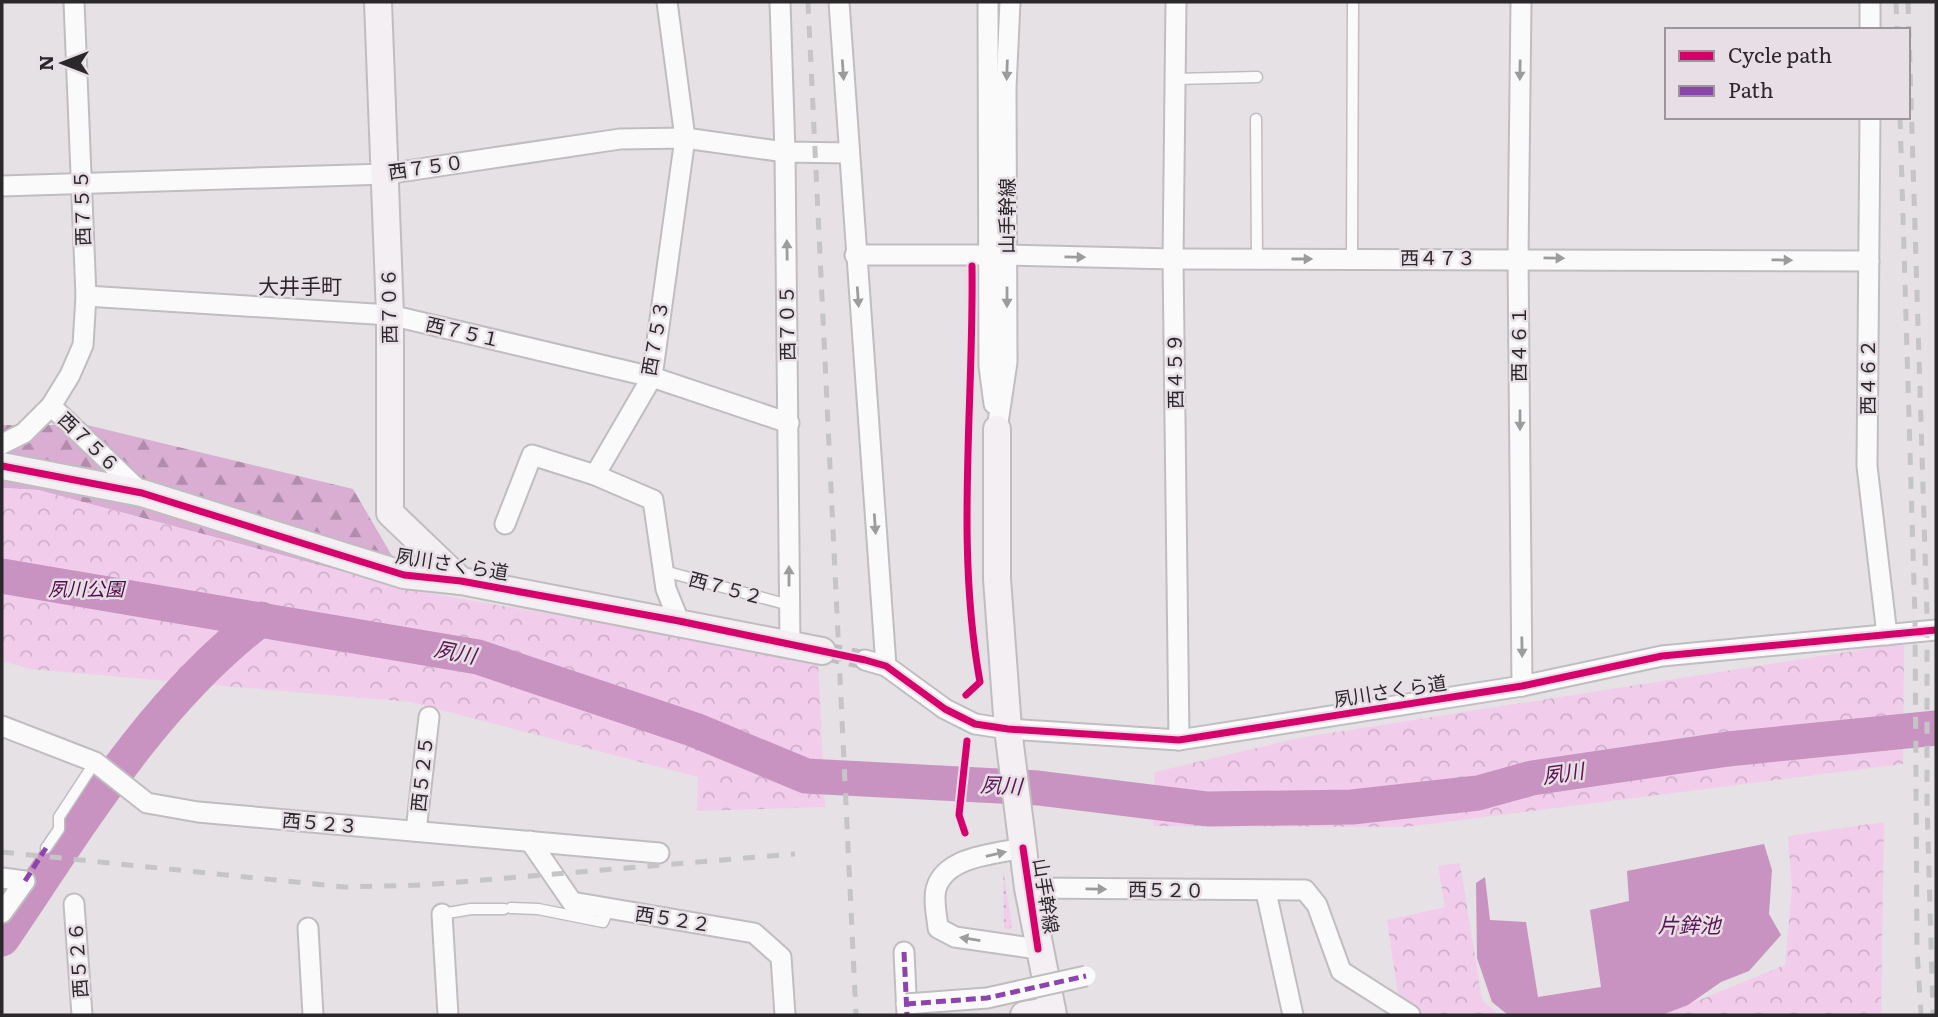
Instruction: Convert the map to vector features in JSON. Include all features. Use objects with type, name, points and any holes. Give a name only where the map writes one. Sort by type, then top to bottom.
[{"type":"street","name":"西７５５","points":[[51,406],[70,375],[83,345],[86,296],[74,2]]},
{"type":"street","name":"西７０６","points":[[378,2],[390,315],[387,486],[390,513],[461,580]]},
{"type":"street","name":"西７５３","points":[[594,475],[652,377],[685,138],[667,2]]},
{"type":"street","name":"西７０５","points":[[780,2],[785,152],[790,644]]},
{"type":"street","points":[[839,2],[886,666]]},
{"type":"street","name":"山手幹線","points":[[988,2],[998,255],[1007,362],[997,429],[997,579],[1008,729],[1028,888],[1038,949],[1053,1013]]},
{"type":"street","name":"山手幹線","points":[[998,255],[1010,2]]},
{"type":"street","name":"西４５９","points":[[1176,2],[1173,259],[1179,740]]},
{"type":"street","name":"西４６１","points":[[1521,2],[1518,258],[1522,686]]},
{"type":"street","points":[[1870,2],[1870,28]]},
{"type":"street","name":"西４６２","points":[[1870,119],[1867,466],[1887,635]]},
{"type":"street","name":"西７５０","points":[[2,186],[386,174],[620,139],[685,138],[785,152],[848,153]]},
{"type":"street","name":"西４７３","points":[[855,255],[1173,259],[1869,261]]},
{"type":"street","name":"西７５１","points":[[86,296],[390,315],[652,377],[789,423]]},
{"type":"street","name":"西７５６","points":[[2,444],[24,433],[51,406],[142,493]]},
{"type":"street","points":[[505,524],[532,455],[594,475],[653,500],[666,589],[679,621]]},
{"type":"street","name":"夙川さくら道","points":[[2,466],[142,493],[404,575],[461,580],[822,651]]},
{"type":"street","name":"夙川さくら道","points":[[865,660],[886,666],[945,709],[975,724],[1008,729],[1179,740],[1522,686],[1662,656],[1936,629]]},
{"type":"street","name":"西５２５","points":[[416,831],[429,717]]},
{"type":"street","name":"西５２３","points":[[2,726],[99,766],[147,803],[198,811],[659,853]]},
{"type":"street","points":[[1022,837],[948,870],[935,892],[938,928],[955,937],[1038,949]]},
{"type":"street","name":"西５２２","points":[[530,841],[572,902],[754,933],[781,957],[785,1015]]},
{"type":"street","points":[[2,878],[25,881],[2,914]]},
{"type":"street","name":"西５２０","points":[[1028,888],[1266,892],[1305,890],[1317,905],[1341,971],[1410,1015]]},
{"type":"street","points":[[1266,892],[1293,1015]]},
{"type":"street","name":"西５２６","points":[[74,904],[82,1015]]},
{"type":"street","points":[[442,914],[448,1015]]},
{"type":"street","points":[[308,928],[313,1015]]},
{"type":"street","points":[[904,952],[906,1010],[987,998],[1086,976]]},
{"type":"street","points":[[1024,1015],[1053,1013]]},
{"type":"lane","points":[[1352,259],[1353,2]]},
{"type":"lane","points":[[1176,79],[1257,78]]},
{"type":"lane","points":[[1256,119],[1257,259]]},
{"type":"lane","name":"西７５２","points":[[663,570],[789,605]]},
{"type":"lane","points":[[47,848],[60,829],[59,817],[99,766]]},
{"type":"lane","points":[[442,914],[471,909],[538,909],[603,922],[609,908]]},
{"type":"green space","points":[[2,425],[87,425],[353,489],[412,590],[38,490],[2,488]]},
{"type":"green space","name":"夙川公園","points":[[2,488],[38,490],[412,590],[818,661],[825,807],[697,811],[698,777],[410,702],[30,669],[2,661]]},
{"type":"green space","points":[[1904,643],[1903,764],[1406,827],[1153,826],[1155,772],[1299,738]]},
{"type":"green space","points":[[1884,822],[1881,1015],[1663,1015],[1785,965],[1792,888],[1788,836]]},
{"type":"green space","points":[[1460,863],[1482,1000],[1499,1015],[1426,1015],[1398,994],[1387,920],[1445,907],[1438,866]]},
{"type":"green space","points":[[1003,869],[1012,926],[1009,930],[1004,928]]},
{"type":"water","name":"片鉾池","points":[[1764,844],[1772,870],[1769,914],[1781,935],[1749,971],[1721,982],[1688,1005],[1662,1015],[1508,1015],[1492,1002],[1477,958],[1476,883],[1485,877],[1490,920],[1526,922],[1538,997],[1601,987],[1590,910],[1629,901],[1627,871]]},
{"type":"waterway","name":"夙川","points":[[2,576],[478,657],[695,730],[806,776],[1038,788],[1208,809],[1352,807],[1478,793],[1532,778],[1728,749],[1936,728]]},
{"type":"waterway","points":[[2,939],[89,810],[151,727],[185,688],[261,619]]},
{"type":"tunnel","points":[[822,651],[865,660]]},
{"type":"railway","points":[[808,2],[856,1015]]},
{"type":"railway","points":[[1896,2],[1897,28]]},
{"type":"railway","points":[[1908,2],[1909,28]]},
{"type":"railway","points":[[1910,67],[1927,616],[1927,801],[1933,1015]]},
{"type":"railway","points":[[1900,119],[1915,618],[1917,949],[1921,1015]]},
{"type":"railway","points":[[2,852],[344,887],[424,885],[795,854]]},
{"type":"marked path","points":[[25,881],[46,848]]},
{"type":"marked path","points":[[904,952],[907,1015]]},
{"type":"marked path","points":[[906,1004],[987,998],[1086,976]]},
{"type":"cycle path","points":[[966,695],[980,682],[968,579],[967,474],[972,266]]},
{"type":"cycle path","points":[[2,466],[142,493],[404,575],[461,581],[679,621],[865,660],[886,666],[945,709],[975,724],[1008,729],[1179,740],[1522,686],[1662,656],[1936,630]]},
{"type":"cycle path","points":[[965,833],[959,815],[967,741]]},
{"type":"cycle path","points":[[1023,848],[1038,949]]},
{"type":"district","name":"大井手町","points":[[300,287]]}]
